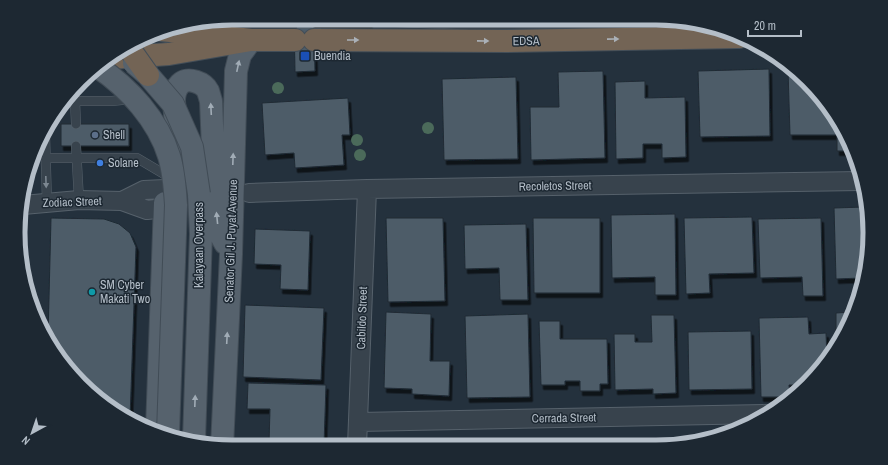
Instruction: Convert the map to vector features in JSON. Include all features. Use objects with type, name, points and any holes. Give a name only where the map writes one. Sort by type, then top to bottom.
[{"type":"highway","name":"EDSA","points":[[179,32],[251,40],[301,35],[505,41],[725,37]]},
{"type":"highway","points":[[149,43],[251,40]]},
{"type":"highway","points":[[122,57],[169,54],[251,40]]},
{"type":"highway","points":[[131,52],[148,75]]},
{"type":"main road","name":"Senator Gil J. Puyat Avenue","points":[[222,440],[231,254],[236,71],[240,55],[251,40]]},
{"type":"main road","name":"Kalayaan Overpass","points":[[124,56],[148,75],[173,104],[192,147],[199,194],[201,234],[194,436]]},
{"type":"main road","points":[[102,71],[131,99],[145,118],[158,140],[162,158],[165,190],[157,426]]},
{"type":"main road","name":"Kalayaan Overpass","points":[[102,71],[141,105],[149,116],[162,139],[169,156],[174,181],[176,205],[168,430]]},
{"type":"main road","points":[[163,251],[179,225],[182,212],[174,94],[181,83],[192,81],[202,84],[208,90],[210,101],[216,220],[218,230],[231,254]]},
{"type":"street","name":"Recoletos Street","points":[[249,193],[856,181]]},
{"type":"street","name":"Zodiac Street","points":[[27,204],[79,200],[122,201],[144,190],[165,190]]},
{"type":"street","name":"Cabildo Street","points":[[358,440],[367,190]]},
{"type":"street","name":"Cerrada Street","points":[[359,422],[755,414]]},
{"type":"lane","points":[[247,25],[301,35]]},
{"type":"lane","points":[[76,124],[75,101],[112,101],[131,99]]},
{"type":"lane","points":[[45,143],[47,202]]},
{"type":"lane","points":[[76,146],[79,200]]},
{"type":"lane","points":[[46,158],[137,158],[165,190]]},
{"type":"building","name":"Buendia","points":[[294,25],[314,25],[315,71],[295,72]]},
{"type":"building","points":[[769,69],[770,136],[700,137],[698,71]]},
{"type":"building","points":[[603,71],[605,158],[531,160],[530,107],[559,107],[558,72]]},
{"type":"building","points":[[788,73],[820,106],[842,141],[846,151],[837,151],[837,135],[790,135]]},
{"type":"building","points":[[516,77],[518,159],[444,160],[442,79]]},
{"type":"building","points":[[645,81],[645,98],[685,97],[686,157],[662,158],[662,144],[643,144],[643,158],[616,159],[615,82]]},
{"type":"building","points":[[348,98],[350,135],[342,135],[344,165],[295,168],[294,153],[265,155],[262,103]]},
{"type":"building","name":"Shell","points":[[61,124],[129,124],[129,146],[61,146]]},
{"type":"building","points":[[861,207],[863,246],[858,278],[836,279],[834,208]]},
{"type":"building","points":[[675,214],[676,295],[655,295],[655,277],[612,278],[611,215]]},
{"type":"building","points":[[752,217],[754,273],[709,274],[710,293],[686,294],[684,218]]},
{"type":"building","name":"SM Cyber Makati Two","points":[[51,218],[104,219],[119,224],[130,233],[136,247],[130,413],[96,389],[76,369],[60,348],[48,328]]},
{"type":"building","points":[[386,218],[443,218],[445,301],[388,302]]},
{"type":"building","points":[[533,218],[600,218],[600,293],[534,293]]},
{"type":"building","points":[[821,218],[823,296],[803,296],[802,277],[760,278],[758,219]]},
{"type":"building","points":[[526,224],[528,300],[500,300],[499,268],[465,269],[464,225]]},
{"type":"building","points":[[255,229],[310,231],[308,290],[280,289],[281,265],[254,264]]},
{"type":"building","points":[[245,305],[324,308],[321,380],[243,377]]},
{"type":"building","points":[[386,312],[431,314],[430,361],[450,361],[449,396],[412,394],[412,389],[384,388]]},
{"type":"building","points":[[847,312],[836,334],[836,313]]},
{"type":"building","points":[[528,314],[530,397],[467,398],[465,316]]},
{"type":"building","points":[[651,315],[674,315],[676,393],[653,394],[653,389],[615,390],[614,334],[635,334],[635,342],[652,342]]},
{"type":"building","points":[[808,317],[809,334],[826,333],[827,350],[812,369],[796,385],[789,385],[790,391],[782,397],[761,397],[759,318]]},
{"type":"building","points":[[539,321],[560,321],[560,339],[607,339],[608,384],[600,384],[600,391],[580,391],[580,381],[565,381],[565,385],[541,385]]},
{"type":"building","points":[[751,331],[752,389],[689,390],[688,332]]},
{"type":"building","points":[[248,383],[326,385],[324,440],[269,440],[270,409],[247,409]]},
{"type":"place","name":"Buendia","points":[[305,56]]},
{"type":"place","name":"Shell","points":[[95,135]]},
{"type":"place","name":"Solane","points":[[100,163]]},
{"type":"place","name":"SM Cyber Makati Two","points":[[92,292]]}]
